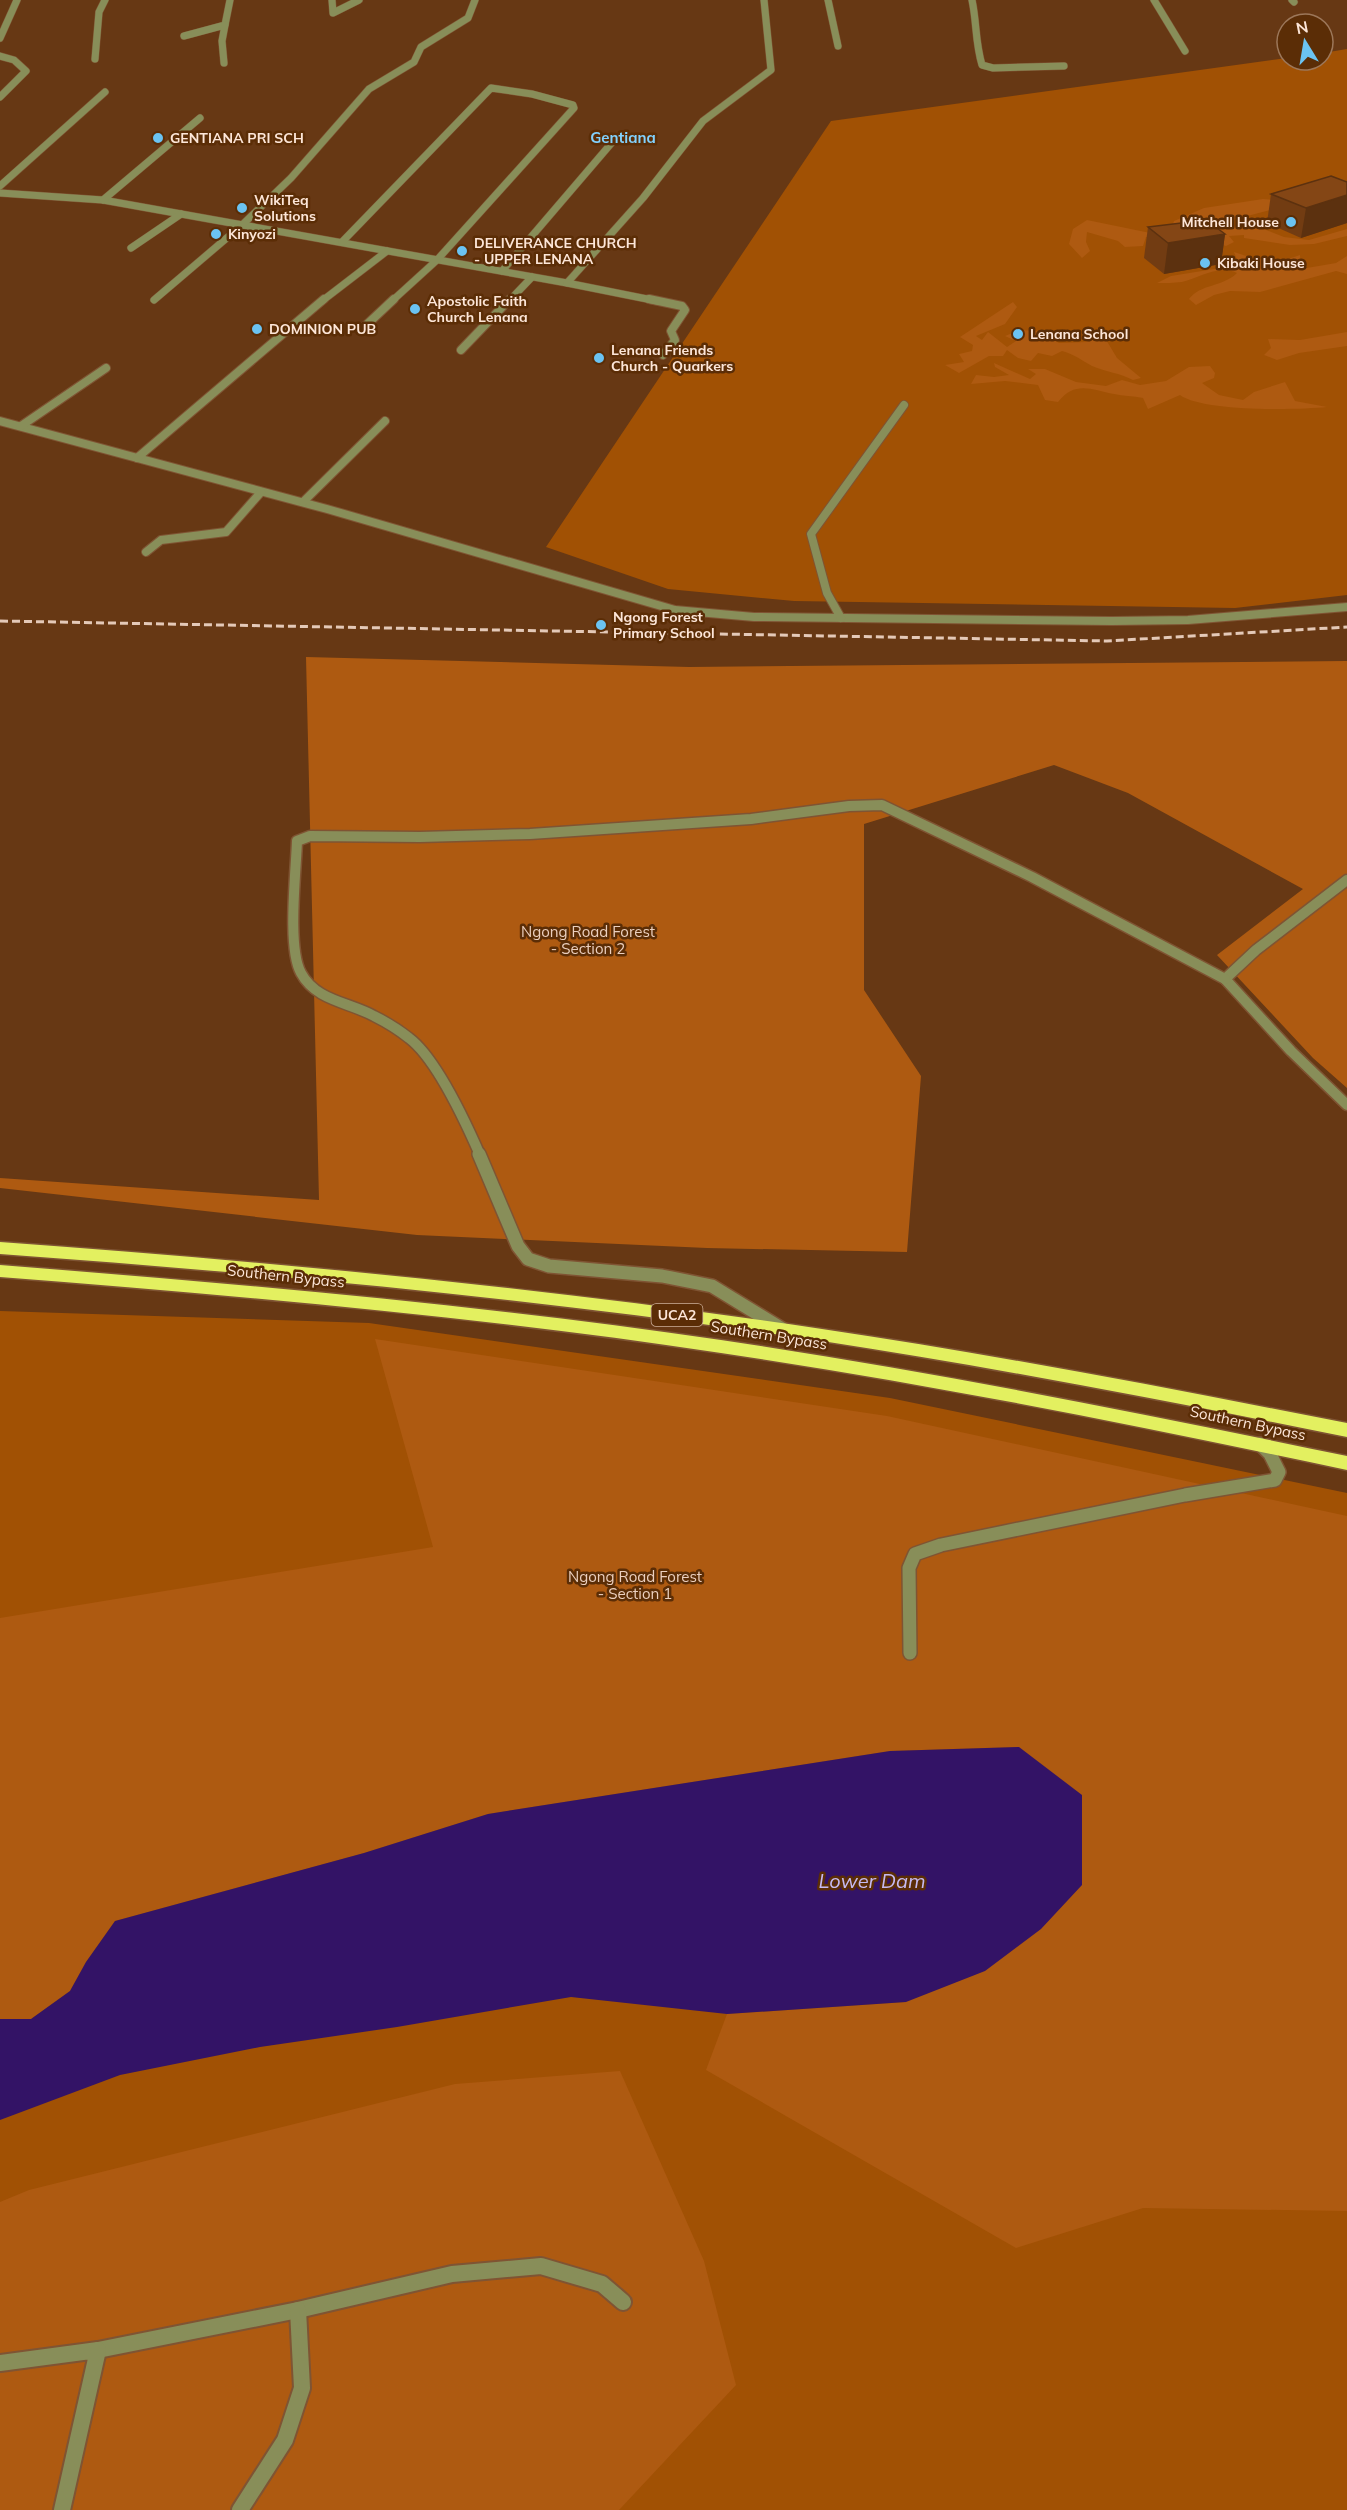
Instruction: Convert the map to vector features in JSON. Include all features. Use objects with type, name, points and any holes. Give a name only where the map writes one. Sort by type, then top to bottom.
[{"type":"highway","name":"Southern Bypass","points":[[0,1248],[116,1255],[408,1282],[784,1330],[1076,1377],[1347,1431]]},
{"type":"highway","name":"Southern Bypass","points":[[0,1271],[275,1293],[676,1341],[957,1384],[1345,1463]]},
{"type":"street","points":[[0,38],[17,0]]},
{"type":"street","points":[[95,58],[99,12],[105,0]]},
{"type":"street","points":[[224,63],[222,41],[230,0]]},
{"type":"street","points":[[332,0],[333,13],[359,0]]},
{"type":"street","points":[[154,300],[242,225],[291,178],[369,89],[395,71],[410,65],[414,62],[415,53],[422,46],[447,33],[470,16],[475,0]]},
{"type":"street","points":[[567,283],[644,198],[703,121],[771,70],[764,0]]},
{"type":"street","points":[[828,0],[838,46]]},
{"type":"street","points":[[972,0],[977,23],[975,41],[982,65],[993,68],[1064,66]]},
{"type":"street","points":[[1154,0],[1185,51]]},
{"type":"street","points":[[184,36],[225,25]]},
{"type":"street","points":[[0,56],[14,60],[26,71],[0,97]]},
{"type":"street","points":[[342,242],[491,88],[510,87],[526,94],[573,105],[574,108],[437,260],[360,330]]},
{"type":"street","points":[[0,186],[105,92]]},
{"type":"street","points":[[103,200],[200,118]]},
{"type":"street","points":[[501,271],[615,139]]},
{"type":"street","points":[[0,193],[103,200],[567,283],[682,306],[685,310],[671,332],[675,340],[663,355]]},
{"type":"street","points":[[131,248],[182,214]]},
{"type":"street","points":[[137,458],[318,304],[387,251]]},
{"type":"street","points":[[461,350],[532,277]]},
{"type":"street","points":[[21,426],[106,368]]},
{"type":"street","points":[[841,618],[827,593],[811,534],[838,493],[904,405]]},
{"type":"street","points":[[0,421],[303,502],[675,610],[743,616],[841,618],[1188,620],[1347,607]]},
{"type":"street","points":[[303,502],[385,421]]},
{"type":"street","points":[[146,552],[161,540],[226,531],[261,492]]},
{"type":"street","points":[[784,1330],[712,1286],[662,1276],[549,1266],[528,1259],[518,1246],[468,1127],[431,1062],[411,1039],[373,1016],[337,1003],[309,985],[300,972],[294,954],[297,841],[310,836],[433,838],[752,819],[856,805],[882,805],[1074,898],[1225,979],[1291,1051],[1347,1105]]},
{"type":"street","points":[[1225,979],[1256,950],[1347,880]]},
{"type":"street","points":[[910,1653],[909,1568],[915,1554],[941,1545],[1185,1495],[1275,1480],[1279,1472],[1276,1463],[1260,1444]]},
{"type":"street","points":[[0,2363],[98,2350],[298,2310],[452,2274],[541,2266],[602,2284],[623,2302]]},
{"type":"street","points":[[240,2510],[285,2440],[302,2388],[298,2310]]},
{"type":"street","points":[[62,2510],[98,2350]]},
{"type":"green space","name":"Lenana School","points":[[1347,49],[1347,595],[1235,608],[794,601],[668,589],[546,547],[831,121],[1275,60],[1275,72],[1335,72],[1335,51]]},
{"type":"green space","points":[[1263,199],[1275,200],[1281,207],[1221,223],[1224,227],[1253,225],[1284,237],[1309,240],[1347,229],[1347,236],[1314,244],[1290,245],[1244,238],[1244,235],[1229,236],[1234,242],[1226,246],[1214,242],[1146,237],[1143,246],[1125,247],[1118,241],[1087,232],[1086,242],[1090,251],[1082,258],[1069,244],[1073,229],[1087,220],[1160,235],[1171,230],[1174,221],[1204,208]]},
{"type":"green space","points":[[1234,252],[1267,260],[1300,255],[1301,269],[1336,263],[1347,256],[1347,274],[1336,271],[1260,292],[1230,291],[1214,295],[1196,305],[1189,299],[1194,294],[1225,281],[1237,273],[1223,270],[1182,282],[1157,283],[1171,276],[1239,265]]},
{"type":"green space","points":[[1013,302],[1017,307],[1005,324],[976,336],[982,340],[988,332],[1007,347],[1016,341],[1005,336],[1020,330],[1039,331],[1059,343],[1086,342],[1096,334],[1105,338],[1117,358],[1141,378],[1133,380],[1097,368],[1062,351],[1052,356],[1038,353],[1031,361],[1018,358],[1007,350],[1003,356],[989,356],[959,373],[945,365],[964,362],[959,354],[972,351],[973,345],[960,337]]},
{"type":"green space","points":[[1347,332],[1347,346],[1299,353],[1277,360],[1264,355],[1271,348],[1268,339],[1300,340]]},
{"type":"green space","points":[[994,363],[1030,379],[1036,374],[1028,369],[1045,369],[1076,382],[1106,386],[1122,380],[1140,385],[1166,381],[1189,367],[1210,366],[1215,373],[1214,378],[1202,383],[1219,395],[1243,400],[1254,392],[1285,382],[1295,401],[1327,407],[1273,409],[1228,407],[1192,401],[1180,395],[1148,409],[1143,398],[1084,388],[1071,391],[1058,402],[1045,400],[1038,385],[1005,381],[971,384],[976,375],[994,377],[1009,375],[995,367]]},
{"type":"green space","name":"Ngong Road Forest - Section 2","points":[[306,657],[689,667],[1347,661],[1347,1088],[1313,1058],[1217,955],[1303,889],[1128,793],[1054,765],[864,824],[864,990],[921,1076],[907,1252],[707,1248],[417,1235],[0,1188],[0,1178],[319,1200]]},
{"type":"green space","points":[[0,1311],[369,1323],[890,1398],[1347,1493],[1347,2510],[0,2510]]},
{"type":"green space","name":"Ngong Road Forest - Section 1","points":[[375,1339],[887,1416],[1347,1516],[1347,2211],[1143,2208],[1016,2248],[706,2070],[727,2014],[906,2002],[1019,1747],[890,1751],[488,1814],[364,1853],[115,1921],[86,1962],[70,1991],[31,2019],[0,2019],[0,1618],[433,1547]]},
{"type":"green space","points":[[620,2071],[704,2261],[736,2385],[619,2510],[0,2510],[0,2202],[29,2190],[455,2084]]},
{"type":"water","name":"Lower Dam","points":[[1019,1747],[1082,1795],[1082,1885],[1041,1929],[985,1971],[906,2002],[727,2014],[571,1997],[397,2027],[260,2047],[120,2075],[0,2120],[0,2019],[31,2019],[70,1991],[86,1962],[115,1921],[364,1853],[488,1814],[890,1751]]},
{"type":"building","points":[[1331,176],[1347,182],[1347,195],[1306,208],[1271,194]]},
{"type":"building","points":[[1206,220],[1225,234],[1168,243],[1148,227]]},
{"type":"railway","points":[[0,621],[1107,641],[1347,627]]},
{"type":"place","name":"GENTIANA PRI SCH","points":[[158,138]]},
{"type":"place","name":"WikiTeq Solutions","points":[[242,208]]},
{"type":"place","name":"Mitchell House","points":[[1291,222]]},
{"type":"place","name":"Kinyozi","points":[[216,234]]},
{"type":"place","name":"DELIVERANCE CHURCH - UPPER LENANA","points":[[462,251]]},
{"type":"place","name":"Kibaki House","points":[[1205,263]]},
{"type":"place","name":"Apostolic Faith Church Lenana","points":[[415,309]]},
{"type":"place","name":"DOMINION PUB","points":[[257,329]]},
{"type":"place","name":"Lenana School","points":[[1018,334]]},
{"type":"place","name":"Lenana Friends Church - Quarkers","points":[[599,358]]},
{"type":"place","name":"Ngong Forest Primary School","points":[[601,625]]},
{"type":"district","name":"Gentiana","points":[[623,137]]}]
